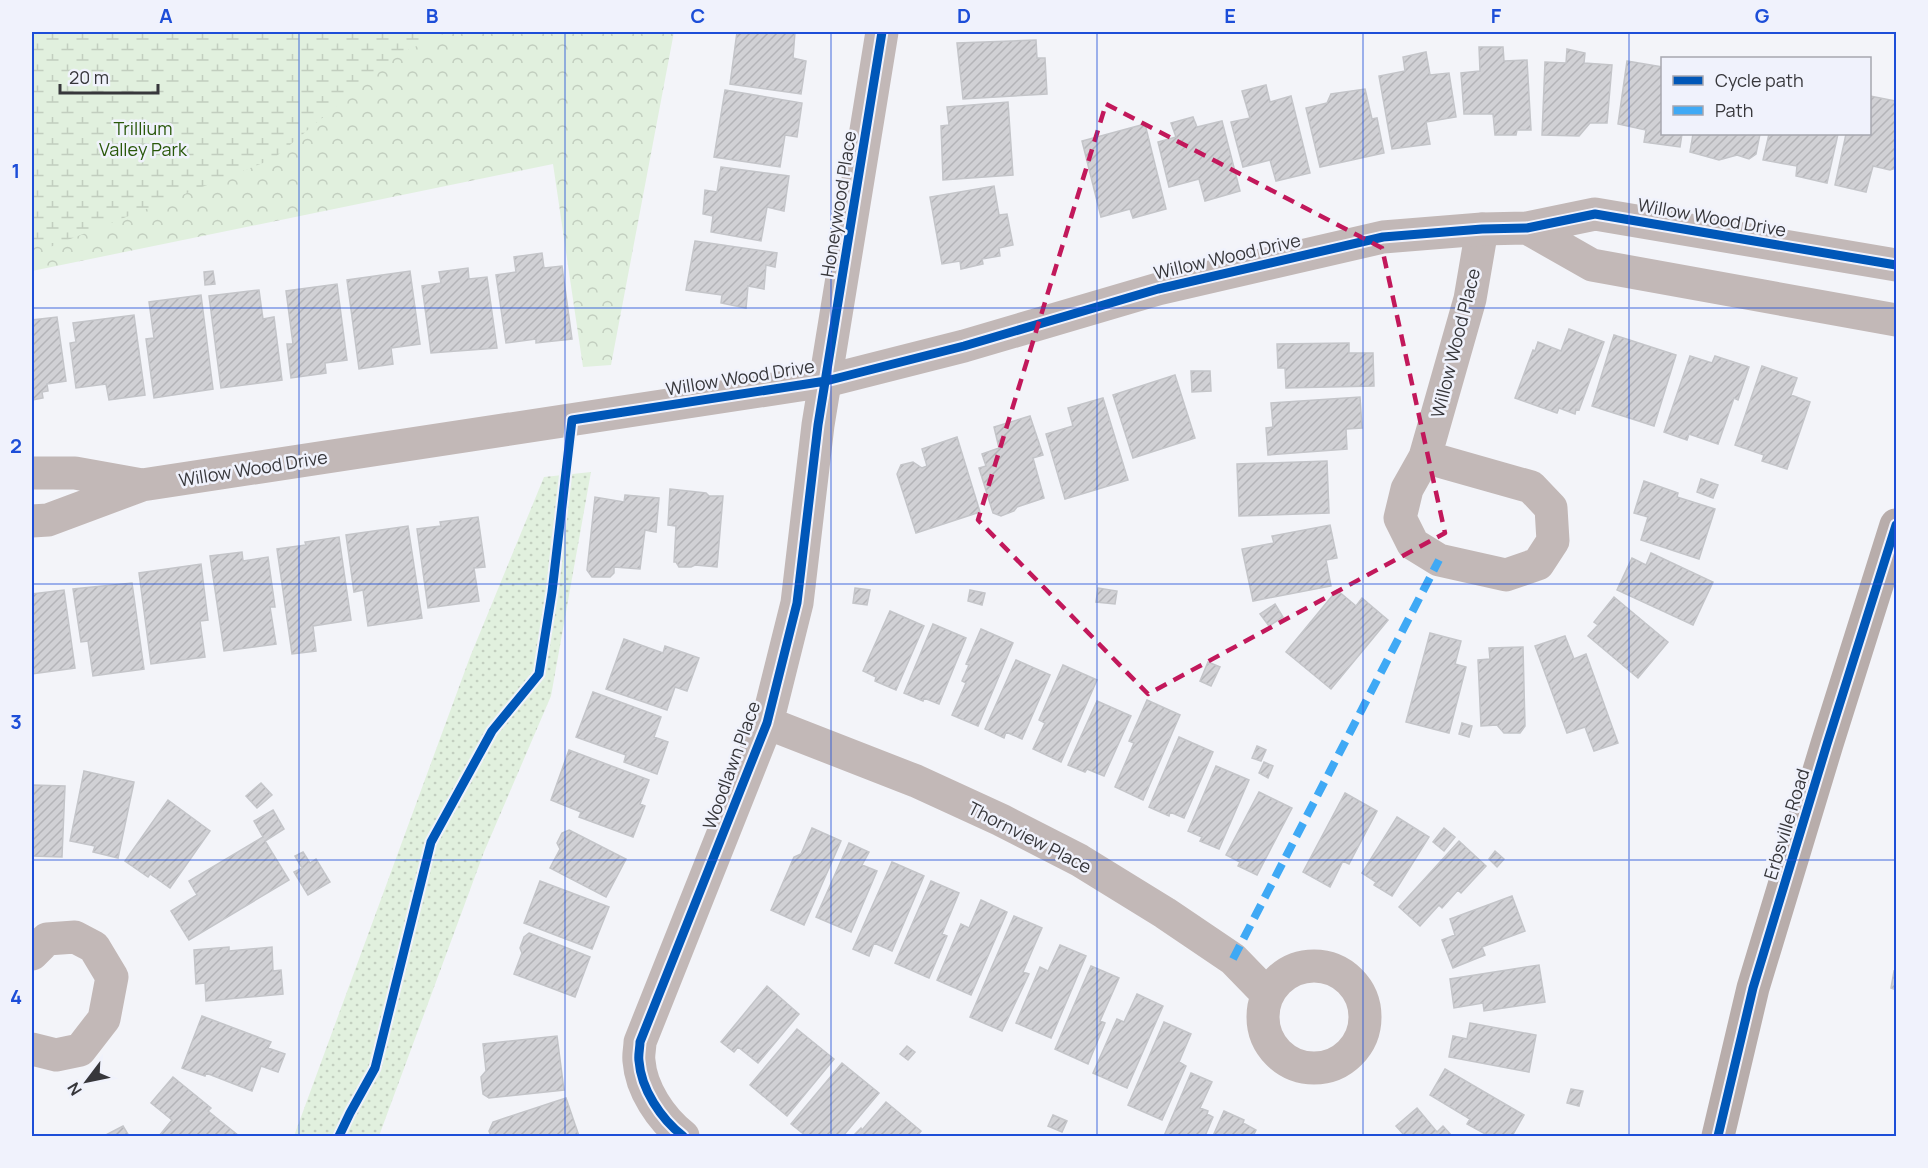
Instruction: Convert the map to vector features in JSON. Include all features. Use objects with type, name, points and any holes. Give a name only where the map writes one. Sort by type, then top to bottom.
[{"type":"main road","name":"Erbsville Road","points":[[1718,1137],[1754,988],[1896,525]]},
{"type":"street","name":"Honeywood Place","points":[[826,381],[882,32]]},
{"type":"street","name":"Willow Wood Drive","points":[[32,521],[48,520],[142,485],[826,381],[964,346],[1158,289],[1383,237],[1482,229],[1527,228],[1595,214],[1896,266]]},
{"type":"street","points":[[1527,228],[1592,265],[1896,320]]},
{"type":"street","name":"Willow Wood Place","points":[[1425,457],[1531,487],[1551,508],[1554,541],[1538,564],[1506,575],[1439,560],[1413,544],[1400,518],[1407,489],[1425,457],[1470,299],[1482,229]]},
{"type":"street","name":"Woodlawn Place","points":[[683,1137],[672,1128],[649,1094],[639,1061],[640,1042],[767,723],[797,603],[815,445],[826,381]]},
{"type":"street","name":"Willow Wood Drive","points":[[32,473],[75,472],[142,485]]},
{"type":"street","name":"Thornview Place","points":[[767,723],[916,781],[1001,819],[1079,860],[1165,913],[1233,959],[1268,995]]},
{"type":"street","points":[[32,954],[47,939],[75,937],[94,947],[112,977],[104,1018],[80,1050],[56,1055],[32,1049]]},
{"type":"highlighted area","points":[[1106,104],[1382,248],[1445,533],[1148,694],[978,520]]},
{"type":"green space","name":"Trillium Valley Park","points":[[32,32],[674,32],[611,365],[583,367],[553,164],[32,271]]},
{"type":"green space","points":[[32,32],[448,32],[399,54],[273,159],[50,247],[32,245]]},
{"type":"green space","points":[[591,472],[551,696],[484,852],[379,1136],[294,1136],[470,657],[544,477]]},
{"type":"building","points":[[737,32],[795,32],[793,58],[806,61],[801,94],[730,84]]},
{"type":"building","points":[[1036,40],[1037,58],[1045,58],[1047,94],[963,99],[957,43]]},
{"type":"building","points":[[1479,47],[1503,47],[1504,61],[1527,60],[1531,130],[1517,130],[1516,135],[1495,135],[1493,114],[1464,114],[1461,73],[1480,71]]},
{"type":"building","points":[[1567,49],[1585,53],[1584,63],[1612,65],[1607,123],[1590,123],[1579,136],[1542,135],[1545,62],[1566,63]]},
{"type":"building","points":[[1426,52],[1430,75],[1449,73],[1456,117],[1426,122],[1430,144],[1392,149],[1379,76],[1405,71],[1403,57]]},
{"type":"building","points":[[1627,61],[1661,67],[1661,135],[1682,135],[1680,147],[1644,142],[1646,130],[1618,124]]},
{"type":"building","points":[[1266,85],[1270,102],[1291,96],[1310,173],[1276,181],[1270,160],[1243,167],[1231,122],[1250,118],[1242,91]]},
{"type":"building","points":[[1365,89],[1372,119],[1377,118],[1384,153],[1320,167],[1306,108],[1327,103],[1331,94]]},
{"type":"building","points":[[725,90],[802,103],[797,137],[785,135],[780,167],[714,157]]},
{"type":"building","points":[[1871,96],[1896,101],[1896,168],[1890,170],[1873,166],[1866,192],[1835,185],[1846,135],[1871,135]]},
{"type":"building","points":[[1008,102],[1013,175],[943,180],[941,126],[949,125],[947,107]]},
{"type":"building","points":[[1193,117],[1197,127],[1222,121],[1240,191],[1205,201],[1199,179],[1169,187],[1158,142],[1176,137],[1171,123]]},
{"type":"building","points":[[1145,124],[1166,209],[1133,218],[1130,209],[1101,217],[1082,141]]},
{"type":"building","points":[[1693,135],[1760,135],[1756,154],[1749,159],[1737,155],[1719,160],[1690,152]]},
{"type":"building","points":[[1769,135],[1838,135],[1827,183],[1796,176],[1797,166],[1763,160]]},
{"type":"building","points":[[721,167],[789,176],[784,211],[767,207],[761,241],[711,232],[713,216],[703,214],[705,190],[717,192]]},
{"type":"building","points":[[994,186],[999,215],[1007,214],[1013,245],[999,248],[1000,256],[982,259],[983,264],[961,269],[960,261],[942,264],[930,197]]},
{"type":"building","points":[[695,241],[777,253],[775,267],[766,265],[764,289],[748,286],[746,308],[721,303],[722,295],[686,290]]},
{"type":"building","points":[[542,253],[544,268],[562,266],[572,339],[536,343],[536,339],[506,343],[496,275],[516,272],[514,257]]},
{"type":"building","points":[[468,268],[469,279],[487,277],[497,348],[431,353],[422,286],[441,283],[439,272]]},
{"type":"building","points":[[213,271],[215,284],[205,285],[204,272]]},
{"type":"building","points":[[410,271],[420,344],[391,348],[393,364],[359,369],[347,280]]},
{"type":"building","points":[[337,284],[347,360],[325,363],[326,373],[291,378],[287,344],[293,344],[286,291]]},
{"type":"building","points":[[259,290],[263,319],[274,317],[282,380],[221,388],[209,296]]},
{"type":"building","points":[[201,295],[213,389],[154,398],[146,339],[154,338],[149,302]]},
{"type":"building","points":[[134,315],[145,395],[109,400],[106,384],[76,388],[70,343],[76,342],[73,323]]},
{"type":"building","points":[[57,317],[66,381],[47,384],[48,391],[42,392],[43,398],[32,400],[32,320]]},
{"type":"building","points":[[1569,329],[1604,342],[1579,410],[1576,409],[1575,414],[1559,408],[1557,413],[1515,398],[1538,342],[1561,351]]},
{"type":"building","points":[[1614,335],[1676,355],[1654,426],[1592,406]]},
{"type":"building","points":[[1349,343],[1349,353],[1373,353],[1374,386],[1286,388],[1285,368],[1278,368],[1277,344]]},
{"type":"building","points":[[1690,356],[1712,363],[1715,356],[1749,367],[1738,400],[1734,398],[1718,444],[1689,434],[1687,440],[1664,432]]},
{"type":"building","points":[[1762,366],[1797,378],[1791,395],[1810,402],[1787,469],[1762,461],[1764,455],[1735,445]]},
{"type":"building","points":[[1191,371],[1210,371],[1211,391],[1192,392]]},
{"type":"building","points":[[1175,375],[1195,438],[1133,458],[1113,395]]},
{"type":"building","points":[[1360,397],[1362,428],[1346,429],[1347,449],[1268,455],[1266,428],[1273,427],[1271,403]]},
{"type":"building","points":[[1103,398],[1128,480],[1065,499],[1046,434],[1073,426],[1068,408]]},
{"type":"building","points":[[1030,416],[1043,455],[1033,458],[1044,498],[1017,507],[1014,511],[1001,516],[993,513],[979,468],[986,466],[982,454],[999,448],[994,427]]},
{"type":"building","points":[[957,437],[980,512],[916,533],[897,474],[901,465],[913,462],[922,468],[927,466],[922,449]]},
{"type":"building","points":[[1327,461],[1329,513],[1239,516],[1237,464]]},
{"type":"building","points":[[1701,479],[1718,485],[1713,498],[1697,492]]},
{"type":"building","points":[[1644,481],[1678,493],[1677,497],[1715,509],[1699,559],[1641,540],[1648,517],[1634,513]]},
{"type":"building","points":[[670,489],[706,493],[709,496],[723,496],[717,567],[695,565],[679,567],[674,562],[676,526],[668,525]]},
{"type":"building","points":[[625,495],[659,498],[656,532],[645,530],[640,569],[614,567],[614,573],[610,577],[592,577],[587,570],[595,497],[624,502]]},
{"type":"building","points":[[478,517],[485,567],[474,568],[479,601],[428,608],[417,529],[441,526],[440,522]]},
{"type":"building","points":[[1330,525],[1337,558],[1326,560],[1331,586],[1253,601],[1242,549],[1274,543],[1272,536]]},
{"type":"building","points":[[408,526],[422,618],[368,626],[363,590],[354,592],[346,535]]},
{"type":"building","points":[[339,537],[351,620],[313,626],[316,651],[292,654],[277,549]]},
{"type":"building","points":[[242,552],[243,561],[268,557],[275,607],[270,607],[276,644],[224,651],[210,556]]},
{"type":"building","points":[[1651,553],[1713,582],[1693,625],[1617,590],[1632,558],[1646,565]]},
{"type":"building","points":[[201,564],[208,620],[200,621],[205,657],[151,664],[139,573]]},
{"type":"building","points":[[132,583],[144,669],[93,676],[88,641],[81,642],[73,589]]},
{"type":"building","points":[[855,588],[870,590],[867,605],[853,603]]},
{"type":"building","points":[[1098,588],[1117,591],[1115,604],[1096,602]]},
{"type":"building","points":[[64,590],[75,668],[32,674],[32,594]]},
{"type":"building","points":[[970,590],[985,593],[982,605],[968,601]]},
{"type":"building","points":[[1337,590],[1356,606],[1362,598],[1388,620],[1331,689],[1286,652]]},
{"type":"building","points":[[1614,597],[1668,642],[1638,678],[1588,636],[1598,625],[1594,622]]},
{"type":"building","points":[[1275,604],[1283,617],[1269,626],[1260,614]]},
{"type":"building","points":[[890,611],[924,626],[896,690],[875,681],[876,677],[863,671]]},
{"type":"building","points":[[933,624],[966,638],[939,704],[924,698],[923,701],[904,693]]},
{"type":"building","points":[[981,629],[1013,643],[978,726],[952,715],[966,683],[962,681],[969,665],[966,664]]},
{"type":"building","points":[[1430,633],[1461,641],[1455,664],[1466,667],[1449,733],[1406,722]]},
{"type":"building","points":[[1565,636],[1574,659],[1586,654],[1618,743],[1594,751],[1585,727],[1567,733],[1535,646]]},
{"type":"building","points":[[624,639],[663,653],[665,646],[699,658],[687,691],[675,687],[667,710],[606,689]]},
{"type":"building","points":[[1523,647],[1525,726],[1520,733],[1504,733],[1497,725],[1481,726],[1478,660],[1490,659],[1489,648]]},
{"type":"building","points":[[1016,660],[1050,675],[1022,739],[1006,732],[1004,738],[985,729]]},
{"type":"building","points":[[1208,662],[1220,667],[1211,686],[1200,681]]},
{"type":"building","points":[[1063,665],[1097,680],[1061,762],[1033,749],[1045,723],[1039,720]]},
{"type":"building","points":[[593,692],[661,717],[654,737],[668,742],[657,774],[624,762],[626,755],[576,737]]},
{"type":"building","points":[[1147,700],[1180,715],[1143,800],[1115,787],[1134,743],[1129,741]]},
{"type":"building","points":[[1097,701],[1131,716],[1104,776],[1068,765]]},
{"type":"building","points":[[1462,723],[1472,726],[1469,737],[1459,734]]},
{"type":"building","points":[[1179,737],[1213,752],[1184,818],[1170,812],[1169,816],[1149,807]]},
{"type":"building","points":[[1257,746],[1266,750],[1261,761],[1252,758]]},
{"type":"building","points":[[569,750],[649,780],[640,804],[645,806],[633,837],[579,817],[581,812],[551,800]]},
{"type":"building","points":[[1264,762],[1273,766],[1268,778],[1259,773]]},
{"type":"building","points":[[1216,766],[1249,780],[1219,849],[1200,841],[1202,837],[1188,831]]},
{"type":"building","points":[[84,771],[134,782],[118,858],[93,852],[95,846],[70,841]]},
{"type":"building","points":[[261,783],[272,795],[257,808],[246,796]]},
{"type":"building","points":[[32,785],[65,786],[62,857],[32,856]]},
{"type":"building","points":[[1259,792],[1292,808],[1257,875],[1238,866],[1240,862],[1226,855]]},
{"type":"building","points":[[1345,793],[1377,811],[1349,864],[1343,861],[1330,887],[1303,872]]},
{"type":"building","points":[[168,800],[210,831],[170,888],[150,874],[148,877],[125,861]]},
{"type":"building","points":[[273,810],[284,829],[265,841],[289,880],[189,940],[171,911],[197,895],[189,881],[263,837],[254,821]]},
{"type":"building","points":[[1397,817],[1429,837],[1392,896],[1374,885],[1376,882],[1362,873]]},
{"type":"building","points":[[812,828],[841,841],[804,925],[771,910],[794,857],[801,854]]},
{"type":"building","points":[[1444,828],[1455,837],[1444,851],[1433,842]]},
{"type":"building","points":[[569,830],[626,859],[606,897],[550,868],[560,849],[557,843],[562,833]]},
{"type":"building","points":[[1459,841],[1486,866],[1461,893],[1458,890],[1442,908],[1439,905],[1420,926],[1399,907]]},
{"type":"building","points":[[849,843],[869,852],[862,865],[877,871],[851,932],[816,917]]},
{"type":"building","points":[[1495,851],[1504,859],[1497,867],[1489,859]]},
{"type":"building","points":[[303,852],[310,863],[316,859],[330,882],[308,895],[294,872],[302,868],[295,856]]},
{"type":"building","points":[[892,862],[924,876],[892,951],[874,943],[869,956],[853,949]]},
{"type":"building","points":[[540,881],[609,907],[592,949],[524,923]]},
{"type":"building","points":[[931,881],[959,893],[942,934],[947,936],[929,978],[895,963]]},
{"type":"building","points":[[1512,896],[1525,931],[1482,947],[1485,955],[1453,968],[1442,940],[1455,935],[1450,919]]},
{"type":"building","points":[[981,900],[1007,912],[971,995],[937,980],[961,924],[969,928]]},
{"type":"building","points":[[1014,916],[1042,928],[1023,972],[1029,974],[1002,1031],[970,1017]]},
{"type":"building","points":[[529,933],[590,957],[575,997],[514,974],[522,953],[520,948],[524,937]]},
{"type":"building","points":[[1060,945],[1086,956],[1051,1038],[1016,1023],[1040,967],[1048,971]]},
{"type":"building","points":[[229,947],[229,951],[272,947],[273,971],[281,970],[283,994],[206,1001],[205,983],[196,984],[194,950]]},
{"type":"building","points":[[1539,965],[1545,1002],[1484,1011],[1483,1003],[1454,1008],[1450,979]]},
{"type":"building","points":[[1091,966],[1119,978],[1100,1021],[1105,1023],[1088,1064],[1055,1049]]},
{"type":"building","points":[[1894,971],[1896,972],[1896,990],[1891,988]]},
{"type":"building","points":[[767,986],[799,1014],[758,1063],[738,1047],[734,1052],[721,1042]]},
{"type":"building","points":[[1137,994],[1163,1006],[1127,1088],[1093,1073],[1117,1019],[1124,1022]]},
{"type":"building","points":[[202,1016],[271,1042],[268,1048],[285,1054],[278,1072],[261,1066],[252,1091],[206,1073],[205,1076],[182,1068]]},
{"type":"building","points":[[1164,1022],[1191,1034],[1179,1062],[1186,1066],[1162,1120],[1128,1105]]},
{"type":"building","points":[[1470,1023],[1536,1035],[1529,1072],[1449,1057],[1453,1036],[1467,1039]]},
{"type":"building","points":[[797,1029],[834,1059],[787,1116],[750,1085]]},
{"type":"building","points":[[557,1036],[564,1090],[489,1098],[483,1094],[481,1077],[486,1071],[483,1044]]},
{"type":"building","points":[[907,1046],[915,1052],[908,1060],[900,1054]]},
{"type":"building","points":[[842,1063],[879,1093],[843,1136],[806,1136],[791,1124]]},
{"type":"building","points":[[1445,1069],[1524,1115],[1512,1136],[1489,1136],[1467,1124],[1470,1119],[1430,1095]]},
{"type":"building","points":[[1191,1073],[1212,1082],[1200,1108],[1208,1111],[1207,1114],[1213,1117],[1205,1136],[1164,1136]]},
{"type":"building","points":[[173,1077],[211,1108],[208,1111],[239,1136],[159,1136],[172,1120],[151,1103]]},
{"type":"building","points":[[1571,1089],[1583,1091],[1579,1106],[1567,1103]]},
{"type":"building","points":[[566,1098],[579,1136],[491,1136],[489,1131],[493,1122]]},
{"type":"building","points":[[886,1102],[921,1131],[917,1136],[853,1136],[861,1128],[862,1130]]},
{"type":"building","points":[[1417,1108],[1437,1132],[1443,1126],[1452,1136],[1405,1136],[1396,1126]]},
{"type":"building","points":[[1224,1111],[1244,1120],[1243,1123],[1256,1130],[1253,1136],[1213,1136]]},
{"type":"building","points":[[1053,1115],[1067,1121],[1062,1132],[1048,1126]]},
{"type":"building","points":[[123,1126],[129,1136],[104,1136]]},
{"type":"marked path","points":[[1233,959],[1439,560]]},
{"type":"cycle path","points":[[683,1136],[667,1121],[648,1093],[641,1072],[640,1042],[767,723],[797,603],[818,425],[882,32]]},
{"type":"cycle path","points":[[339,1136],[375,1068],[431,842],[492,731],[539,674],[552,592],[572,420],[826,381],[964,346],[1158,289],[1383,237],[1482,229],[1527,228],[1595,214],[1896,265]]},
{"type":"cycle path","points":[[1718,1136],[1753,988],[1896,525]]}]
